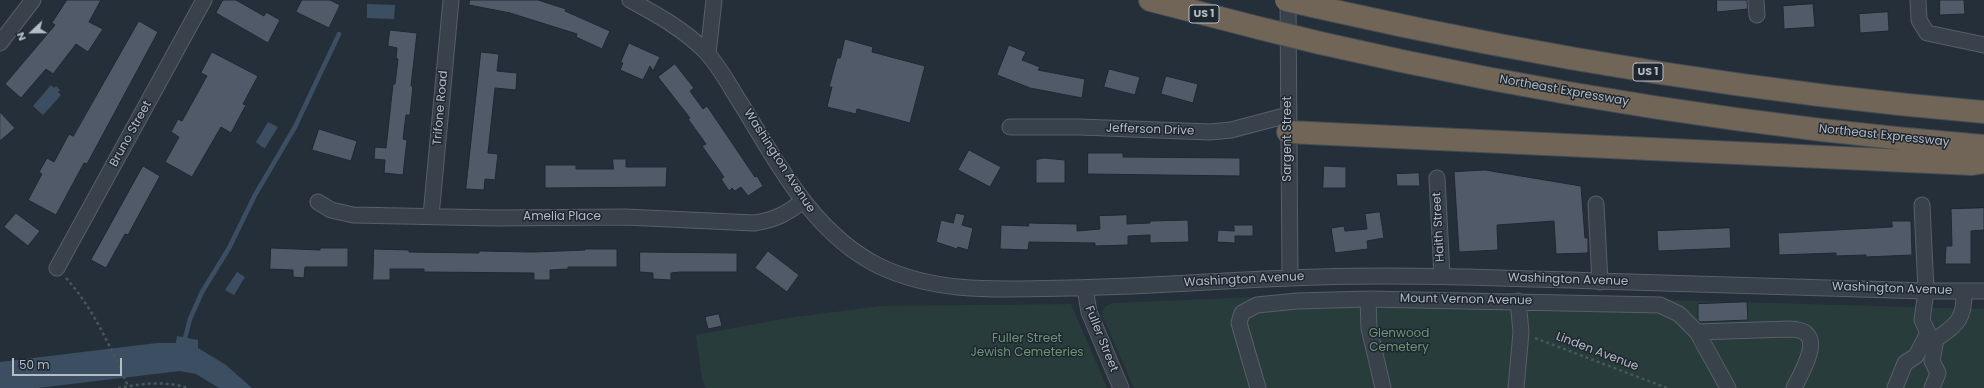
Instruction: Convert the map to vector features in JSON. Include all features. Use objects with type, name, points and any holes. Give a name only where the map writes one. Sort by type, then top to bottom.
[{"type":"highway","name":"Northeast Expressway","points":[[1150,0],[1320,43],[1488,78],[1648,106],[1809,128],[1984,146]]},
{"type":"highway","name":"US 1","points":[[1287,0],[1494,45],[1662,74],[1814,95],[1984,112]]},
{"type":"highway","points":[[1288,123],[1734,154],[1972,164],[1984,162]]},
{"type":"street","points":[[0,43],[33,0]]},
{"type":"street","name":"Bruno Street","points":[[57,268],[204,0]]},
{"type":"street","name":"Trifone Road","points":[[431,216],[451,0]]},
{"type":"street","name":"Washington Avenue","points":[[630,0],[647,4],[708,54],[728,82],[802,200],[821,222],[851,249],[874,263],[908,278],[944,286],[975,290],[1085,288],[1290,278],[1442,276],[1600,282],[1926,291],[1984,291]]},
{"type":"street","points":[[708,54],[714,0]]},
{"type":"street","name":"Sargent Street","points":[[1287,0],[1290,278]]},
{"type":"street","points":[[1918,3],[1919,20],[1927,33],[1984,45]]},
{"type":"street","name":"Jefferson Drive","points":[[1010,127],[1080,127],[1210,132],[1288,123]]},
{"type":"street","name":"Haith Street","points":[[1437,178],[1442,276]]},
{"type":"street","name":"Amelia Place","points":[[318,202],[331,210],[353,215],[625,217],[754,222],[771,220],[791,210],[802,200]]},
{"type":"street","points":[[1596,204],[1600,282]]},
{"type":"street","points":[[1895,388],[1905,363],[1916,356],[1928,332],[1922,320],[1926,291],[1922,205]]},
{"type":"street","name":"Fuller Street","points":[[1085,288],[1088,312],[1121,388]]},
{"type":"street","points":[[1932,388],[1938,373],[1932,361],[1936,339],[1953,328],[1964,308],[1964,291]]},
{"type":"street","points":[[1368,299],[1369,328],[1383,388]]},
{"type":"street","name":"Mount Vernon Avenue","points":[[1258,388],[1239,323],[1242,313],[1258,305],[1265,304],[1297,301],[1368,299],[1518,301],[1660,306],[1679,314],[1696,332],[1728,388]]},
{"type":"street","points":[[1516,388],[1521,332],[1518,301]]},
{"type":"street","points":[[1696,332],[1797,329],[1804,332],[1809,337],[1812,349],[1794,388]]},
{"type":"street","points":[[1916,356],[1932,361]]},
{"type":"path","points":[[57,268],[78,290],[108,343],[128,386]]},
{"type":"path","name":"Linden Avenue","points":[[1521,332],[1668,388]]},
{"type":"path","points":[[118,388],[168,384],[187,388]]},
{"type":"green space","name":"Glenwood Cemetery","points":[[1354,293],[1414,293],[1984,309],[1984,388],[1134,388],[1102,315],[1105,307],[1113,303]]},
{"type":"green space","name":"Fuller Street Jewish Cemeteries","points":[[1071,304],[1107,388],[706,388],[702,379],[696,335],[788,318],[881,306]]},
{"type":"water","points":[[367,4],[395,5],[394,19],[367,18]]},
{"type":"water","points":[[51,85],[54,88],[56,86],[60,90],[58,92],[61,95],[43,115],[33,106]]},
{"type":"water","points":[[268,122],[278,127],[265,148],[256,142]]},
{"type":"water","points":[[237,272],[245,277],[234,295],[225,290]]},
{"type":"water","points":[[177,336],[198,340],[198,348],[226,365],[252,388],[219,388],[196,374],[180,371],[38,388],[0,388],[0,362],[157,343],[176,343]]},
{"type":"building","points":[[67,0],[101,0],[89,22],[103,29],[88,52],[76,44],[53,74],[46,69],[21,98],[5,84],[55,25],[52,23]]},
{"type":"building","points":[[223,0],[236,0],[264,16],[266,12],[280,20],[268,43],[216,13]]},
{"type":"building","points":[[302,0],[330,0],[340,5],[329,28],[296,12]]},
{"type":"building","points":[[470,0],[538,0],[566,9],[565,11],[610,31],[602,49],[576,37],[577,34],[510,13],[469,5]]},
{"type":"building","points":[[1717,0],[1747,0],[1748,9],[1717,12]]},
{"type":"building","points":[[1940,0],[1964,0],[1965,14],[1940,15]]},
{"type":"building","points":[[1813,4],[1815,27],[1784,29],[1783,6]]},
{"type":"building","points":[[1888,12],[1889,31],[1860,33],[1859,14]]},
{"type":"building","points":[[139,21],[158,32],[87,164],[84,163],[56,215],[28,200],[42,174],[39,172],[47,158],[54,162],[69,134],[73,136]]},
{"type":"building","points":[[390,30],[417,33],[411,86],[413,86],[410,115],[406,115],[403,139],[407,140],[403,175],[384,173],[385,160],[374,159],[375,147],[386,148],[393,84],[395,84],[398,59],[396,58],[397,48],[388,46]]},
{"type":"building","points":[[845,39],[873,47],[872,52],[925,66],[910,123],[857,109],[856,114],[827,107],[832,87],[829,87],[837,58],[840,58]]},
{"type":"building","points":[[629,43],[660,57],[653,71],[650,66],[643,80],[620,70],[623,63],[621,62]]},
{"type":"building","points":[[1009,45],[1026,52],[1022,60],[1040,67],[1038,70],[1085,79],[1082,98],[1030,88],[997,75]]},
{"type":"building","points":[[212,52],[258,76],[243,104],[246,105],[231,133],[221,127],[192,177],[165,162],[179,137],[171,132],[178,119],[182,121],[207,76],[201,73]]},
{"type":"building","points":[[481,52],[499,54],[497,71],[517,73],[516,90],[495,88],[488,153],[498,154],[495,180],[485,179],[484,190],[466,189]]},
{"type":"building","points":[[675,64],[694,88],[690,91],[703,109],[707,106],[755,177],[757,176],[763,186],[748,196],[741,187],[735,191],[732,188],[729,191],[721,179],[724,177],[702,146],[706,144],[688,119],[690,118],[658,77]]},
{"type":"building","points":[[1109,69],[1140,77],[1135,95],[1104,87]]},
{"type":"building","points":[[1166,76],[1198,84],[1193,103],[1161,94]]},
{"type":"building","points":[[0,112],[15,128],[0,141]]},
{"type":"building","points":[[319,129],[357,141],[351,161],[312,150]]},
{"type":"building","points":[[969,150],[1001,167],[990,187],[958,170]]},
{"type":"building","points":[[1088,153],[1123,153],[1123,157],[1240,158],[1240,176],[1088,174]]},
{"type":"building","points":[[1044,158],[1065,160],[1065,183],[1036,183],[1036,160]]},
{"type":"building","points":[[613,159],[626,159],[626,167],[667,167],[666,187],[545,188],[545,165],[576,165],[576,169],[613,169]]},
{"type":"building","points":[[143,166],[160,176],[128,235],[125,234],[106,268],[91,260]]},
{"type":"building","points":[[1324,166],[1346,167],[1346,188],[1323,188]]},
{"type":"building","points":[[1485,170],[1581,186],[1585,238],[1588,238],[1588,253],[1556,254],[1554,221],[1497,225],[1498,250],[1459,252],[1454,172]]},
{"type":"building","points":[[1419,173],[1420,186],[1397,186],[1396,174]]},
{"type":"building","points":[[1984,208],[1984,230],[1971,231],[1971,264],[1945,264],[1946,246],[1952,246],[1951,209]]},
{"type":"building","points":[[1380,212],[1384,238],[1367,241],[1368,249],[1335,253],[1331,228],[1344,226],[1345,231],[1367,229],[1365,214]]},
{"type":"building","points":[[16,213],[40,231],[28,246],[4,227]]},
{"type":"building","points":[[956,213],[965,215],[962,225],[973,228],[968,250],[958,247],[957,249],[936,242],[941,220],[953,223]]},
{"type":"building","points":[[1127,215],[1127,224],[1150,223],[1150,221],[1188,220],[1189,242],[1150,243],[1150,235],[1128,236],[1128,245],[1095,246],[1095,243],[1029,242],[1028,250],[1000,249],[1001,225],[1029,226],[1028,223],[1077,224],[1077,231],[1100,229],[1099,216]]},
{"type":"building","points":[[1892,221],[1911,221],[1912,255],[1866,257],[1866,255],[1836,256],[1836,253],[1779,255],[1778,233],[1892,227]]},
{"type":"building","points":[[1234,225],[1253,225],[1253,236],[1235,236],[1235,243],[1217,242],[1218,230],[1234,231]]},
{"type":"building","points":[[1730,228],[1731,248],[1658,251],[1657,231]]},
{"type":"building","points":[[271,248],[320,250],[320,248],[348,248],[348,267],[305,267],[304,278],[293,277],[293,270],[270,269]]},
{"type":"building","points":[[374,249],[409,250],[409,252],[479,253],[479,251],[534,252],[617,249],[617,267],[568,267],[568,269],[550,270],[550,280],[534,280],[534,273],[424,272],[424,269],[390,269],[390,280],[373,280]]},
{"type":"building","points":[[768,251],[799,275],[787,292],[755,268]]},
{"type":"building","points":[[640,252],[737,253],[737,272],[680,272],[671,273],[671,280],[653,279],[653,273],[640,272]]},
{"type":"building","points":[[1747,302],[1748,320],[1700,322],[1698,320],[1698,304]]},
{"type":"building","points":[[719,314],[722,326],[708,329],[705,317]]},
{"type":"waterway","points":[[184,342],[190,319],[202,292],[229,248],[255,195],[295,127],[339,34]]}]
